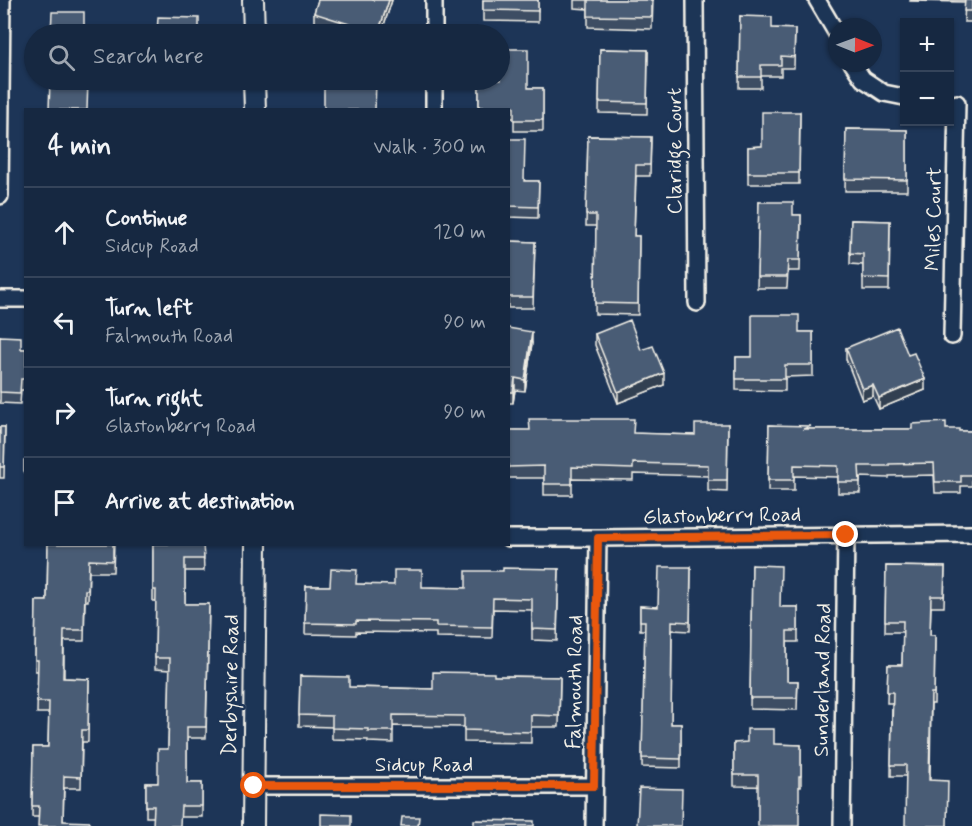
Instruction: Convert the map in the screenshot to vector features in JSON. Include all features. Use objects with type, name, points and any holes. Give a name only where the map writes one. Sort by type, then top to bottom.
[{"type":"street","points":[[0,196],[2,0]]},
{"type":"street","points":[[253,0],[254,24]]},
{"type":"street","points":[[434,0],[434,24]]},
{"type":"street","name":"Claridge Court","points":[[696,0],[697,303]]},
{"type":"street","points":[[817,0],[828,19]]},
{"type":"street","points":[[858,72],[863,79],[884,93],[900,97]]},
{"type":"street","points":[[254,90],[255,108]]},
{"type":"street","points":[[434,90],[434,108]]},
{"type":"street","name":"Miles Court","points":[[952,336],[960,102]]},
{"type":"street","points":[[0,299],[24,299]]},
{"type":"street","name":"Glastonberry Road","points":[[510,538],[972,534]]},
{"type":"street","name":"Sunderland Road","points":[[842,826],[846,535]]},
{"type":"street","name":"Falmouth Road","points":[[594,826],[598,538]]},
{"type":"street","name":"Derbyshire Road","points":[[253,826],[256,546]]},
{"type":"street","name":"Sidcup Road","points":[[254,786],[594,786]]},
{"type":"building","points":[[318,0],[389,0],[381,24],[349,24],[314,13]]},
{"type":"building","points":[[483,0],[538,0],[538,11],[483,10]]},
{"type":"building","points":[[588,0],[652,0],[652,17],[588,16]]},
{"type":"building","points":[[965,0],[972,0],[972,11],[964,11]]},
{"type":"building","points":[[52,12],[84,12],[84,24],[51,24]]},
{"type":"building","points":[[740,16],[772,17],[772,28],[795,29],[794,57],[781,56],[781,65],[761,65],[761,77],[739,77]]},
{"type":"building","points":[[158,17],[199,18],[199,24],[158,24]]},
{"type":"building","points":[[510,49],[528,49],[528,88],[543,88],[543,120],[514,120],[514,107],[479,107],[479,90],[510,90]]},
{"type":"building","points":[[600,49],[648,50],[647,103],[599,102]]},
{"type":"building","points":[[50,90],[88,90],[87,108],[49,108]]},
{"type":"building","points":[[324,90],[376,90],[375,108],[324,108]]},
{"type":"building","points":[[762,112],[800,112],[799,173],[748,173],[748,147],[762,146]]},
{"type":"building","points":[[846,129],[907,130],[907,180],[845,179]]},
{"type":"building","points":[[588,136],[651,137],[650,165],[636,165],[634,236],[639,236],[638,304],[595,303],[596,215],[586,215]]},
{"type":"building","points":[[510,139],[525,139],[524,181],[539,181],[538,207],[510,206]]},
{"type":"building","points":[[759,202],[793,202],[793,215],[801,215],[800,260],[788,260],[787,277],[757,277]]},
{"type":"building","points":[[851,220],[890,221],[889,279],[863,278],[863,254],[850,253]]},
{"type":"building","points":[[510,241],[535,242],[533,297],[510,297]]},
{"type":"building","points":[[752,315],[799,315],[799,332],[813,332],[813,365],[785,365],[785,379],[736,379],[736,357],[752,357]]},
{"type":"building","points":[[630,320],[641,350],[653,346],[664,373],[618,392],[595,334]]},
{"type":"building","points":[[897,327],[908,355],[914,353],[925,379],[879,398],[873,385],[862,389],[846,348]]},
{"type":"building","points":[[510,328],[532,332],[525,380],[515,378],[513,392],[510,392]]},
{"type":"building","points":[[0,336],[21,337],[21,349],[24,349],[24,379],[21,379],[20,393],[0,392]]},
{"type":"building","points":[[529,419],[634,419],[633,433],[695,435],[695,424],[728,424],[727,480],[708,480],[708,465],[633,463],[633,469],[572,467],[572,484],[544,484],[544,466],[510,467],[510,430],[530,430]]},
{"type":"building","points":[[946,422],[946,429],[972,431],[972,475],[961,475],[961,482],[935,482],[934,463],[859,466],[860,482],[838,482],[838,466],[794,465],[794,480],[768,480],[769,425],[811,426],[803,429],[912,429],[912,424]]},
{"type":"building","points":[[0,427],[5,427],[4,467],[0,467]]},
{"type":"building","points":[[48,546],[113,546],[113,561],[89,560],[88,590],[85,590],[84,630],[64,630],[63,678],[89,679],[88,730],[82,730],[81,777],[64,776],[63,821],[90,822],[89,826],[38,826],[39,806],[32,806],[33,747],[48,747],[49,702],[37,702],[38,660],[35,660],[36,601],[47,601]]},
{"type":"building","points":[[153,546],[203,546],[204,559],[185,559],[185,604],[209,604],[206,727],[187,727],[187,783],[202,783],[202,806],[181,806],[180,826],[153,826],[154,806],[146,806],[146,783],[158,783],[158,749],[168,749],[170,658],[155,658],[156,590],[153,590]]},
{"type":"building","points":[[752,565],[781,566],[780,607],[798,607],[798,631],[787,631],[787,681],[798,681],[797,698],[750,698]]},
{"type":"building","points":[[886,566],[945,567],[944,596],[931,596],[930,635],[935,635],[929,780],[948,781],[947,826],[905,826],[906,765],[891,765],[893,692],[887,692],[888,665],[902,665],[903,621],[885,621]]},
{"type":"building","points":[[659,567],[691,567],[690,622],[672,621],[671,724],[681,724],[681,759],[642,758],[645,621],[640,621],[640,606],[658,607]]},
{"type":"building","points":[[503,568],[559,569],[557,630],[532,629],[532,599],[493,598],[492,627],[436,626],[436,622],[305,623],[306,586],[330,586],[331,569],[357,570],[356,584],[394,585],[394,570],[422,570],[422,587],[466,588],[466,571],[503,571]]},
{"type":"building","points":[[433,672],[560,677],[559,716],[531,715],[531,732],[464,730],[464,716],[393,715],[393,731],[368,731],[368,729],[332,728],[332,716],[299,715],[300,676],[349,677],[349,687],[433,689]]},
{"type":"building","points":[[747,729],[774,729],[774,744],[801,745],[799,826],[758,826],[758,775],[734,775],[734,743],[747,742]]},
{"type":"building","points":[[639,788],[682,789],[681,826],[637,826]]},
{"type":"building","points":[[321,814],[351,815],[351,826],[321,826]]},
{"type":"building","points":[[402,817],[419,817],[418,826],[401,826]]},
{"type":"building","points":[[474,820],[534,821],[534,826],[474,826]]},
{"type":"route","points":[[254,786],[594,786],[598,538],[846,535]]}]
